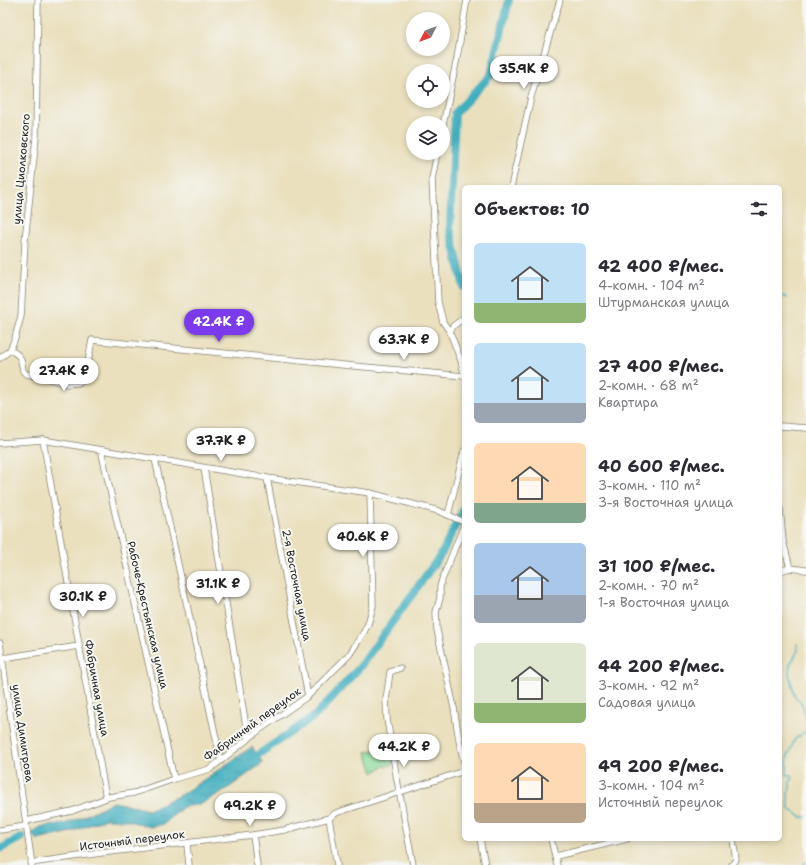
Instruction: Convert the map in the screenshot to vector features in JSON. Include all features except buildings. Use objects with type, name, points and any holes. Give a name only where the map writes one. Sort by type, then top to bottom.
[{"type":"street","name":"улица Циолковского","points":[[0,358],[10,350],[16,338],[21,316],[25,242],[36,138],[38,0]]},
{"type":"street","points":[[445,116],[467,0]]},
{"type":"street","points":[[511,185],[531,97],[560,0]]},
{"type":"street","points":[[436,160],[432,179],[438,302],[443,322],[450,332],[462,365]]},
{"type":"street","points":[[450,332],[453,326],[462,319]]},
{"type":"street","points":[[10,350],[20,356],[23,362],[23,371],[26,374],[67,384],[78,383],[83,380],[86,373],[92,340],[343,365],[462,374]]},
{"type":"street","points":[[782,426],[806,428]]},
{"type":"street","points":[[0,443],[43,440],[103,452],[370,493],[439,511],[462,521]]},
{"type":"street","name":"Фабричная улица","points":[[43,440],[106,798]]},
{"type":"street","name":"Рабоче-Крестьянская улица","points":[[103,452],[174,779]]},
{"type":"street","points":[[155,459],[221,760]]},
{"type":"street","points":[[448,515],[462,459]]},
{"type":"street","points":[[204,468],[248,739]]},
{"type":"street","name":"2-я Восточная улица","points":[[266,478],[308,696]]},
{"type":"street","name":"Фабричный переулок","points":[[0,830],[26,824],[106,798],[134,793],[174,779],[210,769],[258,731],[308,696],[349,655],[368,624],[373,606],[370,493]]},
{"type":"street","points":[[782,530],[783,541],[790,568]]},
{"type":"street","points":[[462,531],[442,580],[440,598],[436,612],[436,630],[454,708],[462,754]]},
{"type":"street","points":[[782,570],[790,568],[806,570]]},
{"type":"street","name":"улица Димитрова","points":[[0,643],[32,864]]},
{"type":"street","points":[[2,656],[79,646]]},
{"type":"street","points":[[400,668],[390,672],[386,700],[388,727],[413,865]]},
{"type":"street","name":"Источный переулок","points":[[32,864],[102,853],[186,844],[284,830],[329,818],[336,813],[462,772]]},
{"type":"street","points":[[329,818],[337,865]]},
{"type":"street","points":[[253,835],[257,865]]},
{"type":"street","points":[[480,841],[484,865]]},
{"type":"street","points":[[552,841],[557,865]]},
{"type":"street","points":[[556,856],[619,841]]},
{"type":"street","points":[[732,865],[736,860],[733,841]]},
{"type":"street","points":[[186,844],[189,865]]},
{"type":"green space","points":[[390,747],[393,765],[384,766],[373,773],[366,752]]},
{"type":"water","points":[[252,747],[263,763],[227,789],[201,804],[183,807],[164,824],[150,827],[126,820],[105,819],[71,832],[38,840],[31,834],[40,827],[64,824],[113,802],[148,810],[182,794]]},
{"type":"waterway","points":[[462,279],[450,228],[455,113],[491,75],[509,0]]},
{"type":"waterway","points":[[782,297],[787,298]]},
{"type":"waterway","points":[[249,761],[316,715],[360,667],[442,553],[462,512]]},
{"type":"waterway","points":[[797,644],[798,650],[790,664],[789,674],[795,697],[801,702],[806,716]]},
{"type":"waterway","points":[[806,730],[795,739],[787,758],[787,775],[791,775],[793,778],[790,782],[790,789],[788,793],[789,809],[801,817],[806,817]]},
{"type":"waterway","points":[[0,849],[22,837]]}]
